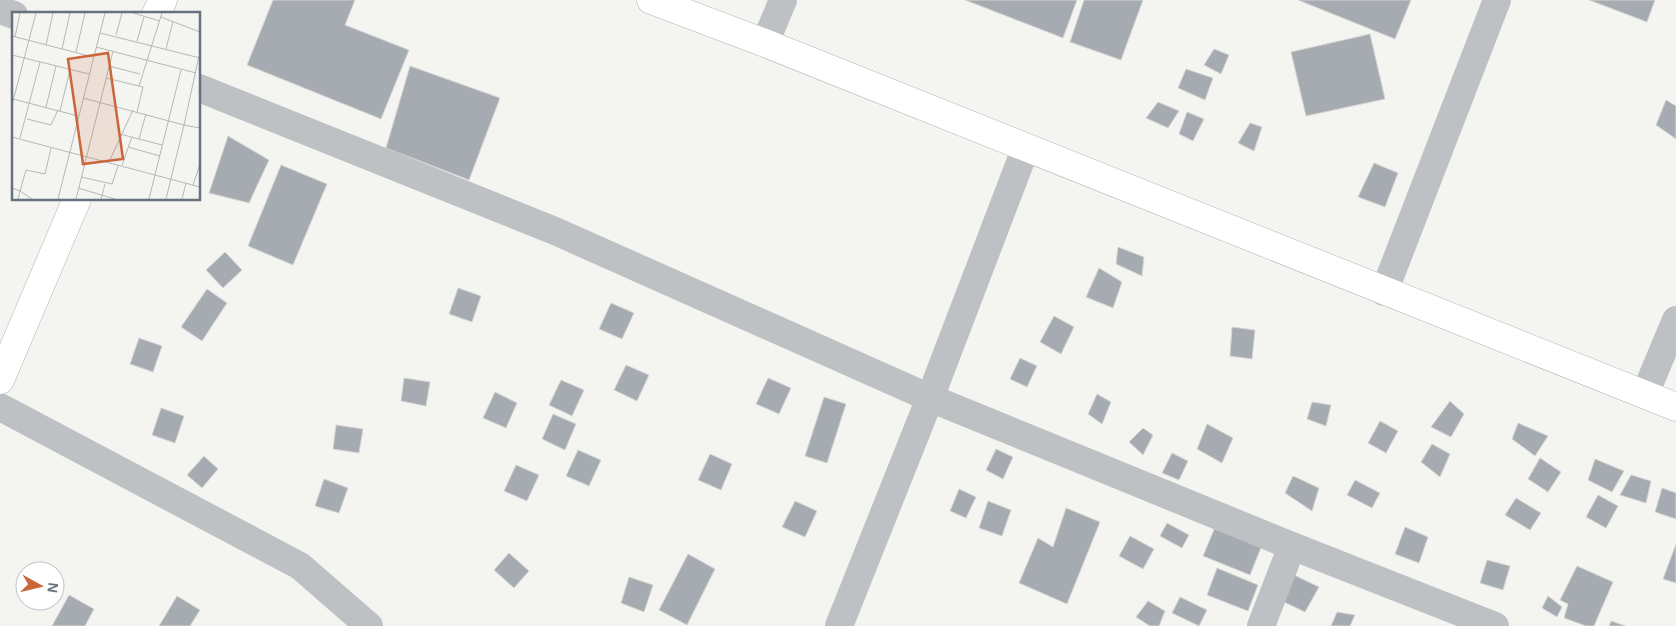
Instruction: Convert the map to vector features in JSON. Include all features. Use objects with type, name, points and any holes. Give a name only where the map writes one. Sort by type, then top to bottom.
[{"type":"main road","points":[[157,12],[162,0]]},
{"type":"main road","points":[[651,0],[765,43],[1384,292],[1676,407]]},
{"type":"main road","points":[[0,380],[77,200]]},
{"type":"street","points":[[765,43],[783,0]]},
{"type":"street","points":[[1384,292],[1489,3]]},
{"type":"street","points":[[0,10],[12,14]]},
{"type":"street","points":[[200,88],[555,231],[930,398],[1482,624]]},
{"type":"street","points":[[839,626],[930,398],[1026,147]]},
{"type":"street","points":[[1645,394],[1676,320]]},
{"type":"street","points":[[0,406],[300,566],[369,626]]},
{"type":"street","points":[[1261,626],[1292,546]]},
{"type":"building","points":[[273,0],[355,0],[345,25],[409,50],[381,119],[247,65]]},
{"type":"building","points":[[965,0],[1077,0],[1063,38]]},
{"type":"building","points":[[1084,0],[1143,0],[1121,60],[1070,42]]},
{"type":"building","points":[[1298,0],[1411,0],[1395,39]]},
{"type":"building","points":[[1589,0],[1655,0],[1647,22]]},
{"type":"building","points":[[1370,34],[1385,99],[1306,116],[1291,52]]},
{"type":"building","points":[[1214,49],[1229,55],[1221,74],[1204,65]]},
{"type":"building","points":[[410,66],[500,98],[469,180],[386,148]]},
{"type":"building","points":[[1186,69],[1213,78],[1205,100],[1178,88]]},
{"type":"building","points":[[1666,100],[1676,106],[1676,139],[1656,125]]},
{"type":"building","points":[[1158,102],[1179,111],[1168,128],[1146,118]]},
{"type":"building","points":[[1187,112],[1204,119],[1193,141],[1179,134]]},
{"type":"building","points":[[1250,123],[1262,127],[1254,151],[1238,143]]},
{"type":"building","points":[[228,136],[269,160],[249,203],[209,193]]},
{"type":"building","points":[[1374,163],[1398,173],[1385,207],[1358,197]]},
{"type":"building","points":[[281,165],[327,184],[293,265],[248,246]]},
{"type":"building","points":[[1118,247],[1144,257],[1142,276],[1116,264]]},
{"type":"building","points":[[225,252],[242,270],[223,288],[206,270]]},
{"type":"building","points":[[1099,268],[1122,282],[1113,308],[1086,297]]},
{"type":"building","points":[[458,288],[481,296],[472,322],[449,314]]},
{"type":"building","points":[[207,289],[227,303],[202,341],[181,327]]},
{"type":"building","points":[[611,303],[634,313],[622,339],[599,329]]},
{"type":"building","points":[[1054,316],[1074,327],[1061,354],[1040,342]]},
{"type":"building","points":[[1232,327],[1255,330],[1252,359],[1230,356]]},
{"type":"building","points":[[139,338],[162,346],[153,372],[130,364]]},
{"type":"building","points":[[1020,358],[1037,366],[1027,387],[1010,379]]},
{"type":"building","points":[[626,365],[649,375],[637,401],[614,390]]},
{"type":"building","points":[[404,378],[430,382],[426,406],[401,401]]},
{"type":"building","points":[[768,378],[791,388],[779,414],[756,404]]},
{"type":"building","points":[[561,380],[584,390],[572,416],[549,405]]},
{"type":"building","points":[[495,392],[517,403],[506,428],[483,418]]},
{"type":"building","points":[[1097,394],[1111,402],[1102,424],[1088,414]]},
{"type":"building","points":[[824,397],[846,404],[827,463],[805,456]]},
{"type":"building","points":[[1450,401],[1464,414],[1451,437],[1431,427]]},
{"type":"building","points":[[1312,402],[1331,405],[1326,426],[1307,419]]},
{"type":"building","points":[[161,408],[184,416],[175,443],[152,435]]},
{"type":"building","points":[[553,414],[576,424],[565,450],[542,439]]},
{"type":"building","points":[[1380,421],[1398,431],[1386,453],[1368,443]]},
{"type":"building","points":[[1518,423],[1548,436],[1535,456],[1512,439]]},
{"type":"building","points":[[1207,424],[1233,438],[1222,463],[1197,449]]},
{"type":"building","points":[[336,425],[363,429],[359,453],[333,449]]},
{"type":"building","points":[[1143,428],[1153,435],[1143,455],[1129,442]]},
{"type":"building","points":[[1432,444],[1450,454],[1440,477],[1421,462]]},
{"type":"building","points":[[996,449],[1013,457],[1003,479],[986,470]]},
{"type":"building","points":[[578,450],[601,460],[589,486],[566,476]]},
{"type":"building","points":[[1172,453],[1188,461],[1179,480],[1162,473]]},
{"type":"building","points":[[710,454],[732,464],[721,490],[698,480]]},
{"type":"building","points":[[204,456],[218,469],[202,488],[187,475]]},
{"type":"building","points":[[1540,458],[1561,472],[1548,492],[1528,479]]},
{"type":"building","points":[[1595,459],[1624,471],[1612,492],[1588,480]]},
{"type":"building","points":[[516,465],[539,475],[527,501],[504,491]]},
{"type":"building","points":[[1631,475],[1651,481],[1646,503],[1620,495]]},
{"type":"building","points":[[1293,476],[1319,488],[1312,511],[1285,493]]},
{"type":"building","points":[[324,479],[348,488],[339,513],[315,506]]},
{"type":"building","points":[[1355,480],[1380,493],[1372,508],[1347,495]]},
{"type":"building","points":[[1662,488],[1676,493],[1676,519],[1655,512]]},
{"type":"building","points":[[959,489],[976,497],[966,518],[950,511]]},
{"type":"building","points":[[1598,495],[1618,506],[1606,528],[1586,517]]},
{"type":"building","points":[[1516,498],[1541,513],[1530,530],[1505,515]]},
{"type":"building","points":[[795,501],[817,511],[805,537],[782,527]]},
{"type":"building","points":[[988,501],[1011,510],[1002,536],[979,528]]},
{"type":"building","points":[[1066,508],[1100,522],[1067,604],[1019,583],[1038,538],[1053,547]]},
{"type":"building","points":[[1218,520],[1264,540],[1250,575],[1203,556]]},
{"type":"building","points":[[1167,523],[1189,535],[1182,548],[1160,536]]},
{"type":"building","points":[[1405,527],[1428,537],[1419,563],[1395,554]]},
{"type":"building","points":[[1130,536],[1154,549],[1143,569],[1119,556]]},
{"type":"building","points":[[1676,544],[1676,583],[1663,579]]},
{"type":"building","points":[[509,553],[529,571],[514,588],[494,570]]},
{"type":"building","points":[[688,554],[715,569],[687,625],[659,610]]},
{"type":"building","points":[[1487,560],[1510,566],[1503,590],[1480,583]]},
{"type":"building","points":[[1577,566],[1613,582],[1594,626],[1586,626],[1564,618],[1568,604],[1560,600]]},
{"type":"building","points":[[1217,568],[1258,585],[1248,611],[1207,595]]},
{"type":"building","points":[[1294,575],[1319,587],[1305,612],[1282,601]]},
{"type":"building","points":[[629,577],[653,585],[644,612],[621,603]]},
{"type":"building","points":[[69,595],[94,609],[85,626],[52,626],[60,611],[65,611],[65,602]]},
{"type":"building","points":[[177,596],[200,610],[190,626],[159,626]]},
{"type":"building","points":[[1548,596],[1562,607],[1557,617],[1542,608]]},
{"type":"building","points":[[1180,597],[1207,610],[1199,626],[1172,613]]},
{"type":"building","points":[[1148,601],[1165,611],[1159,626],[1150,626],[1136,617]]},
{"type":"building","points":[[1337,612],[1355,615],[1350,626],[1331,626]]},
{"type":"building","points":[[1611,621],[1626,626],[1609,626]]}]
